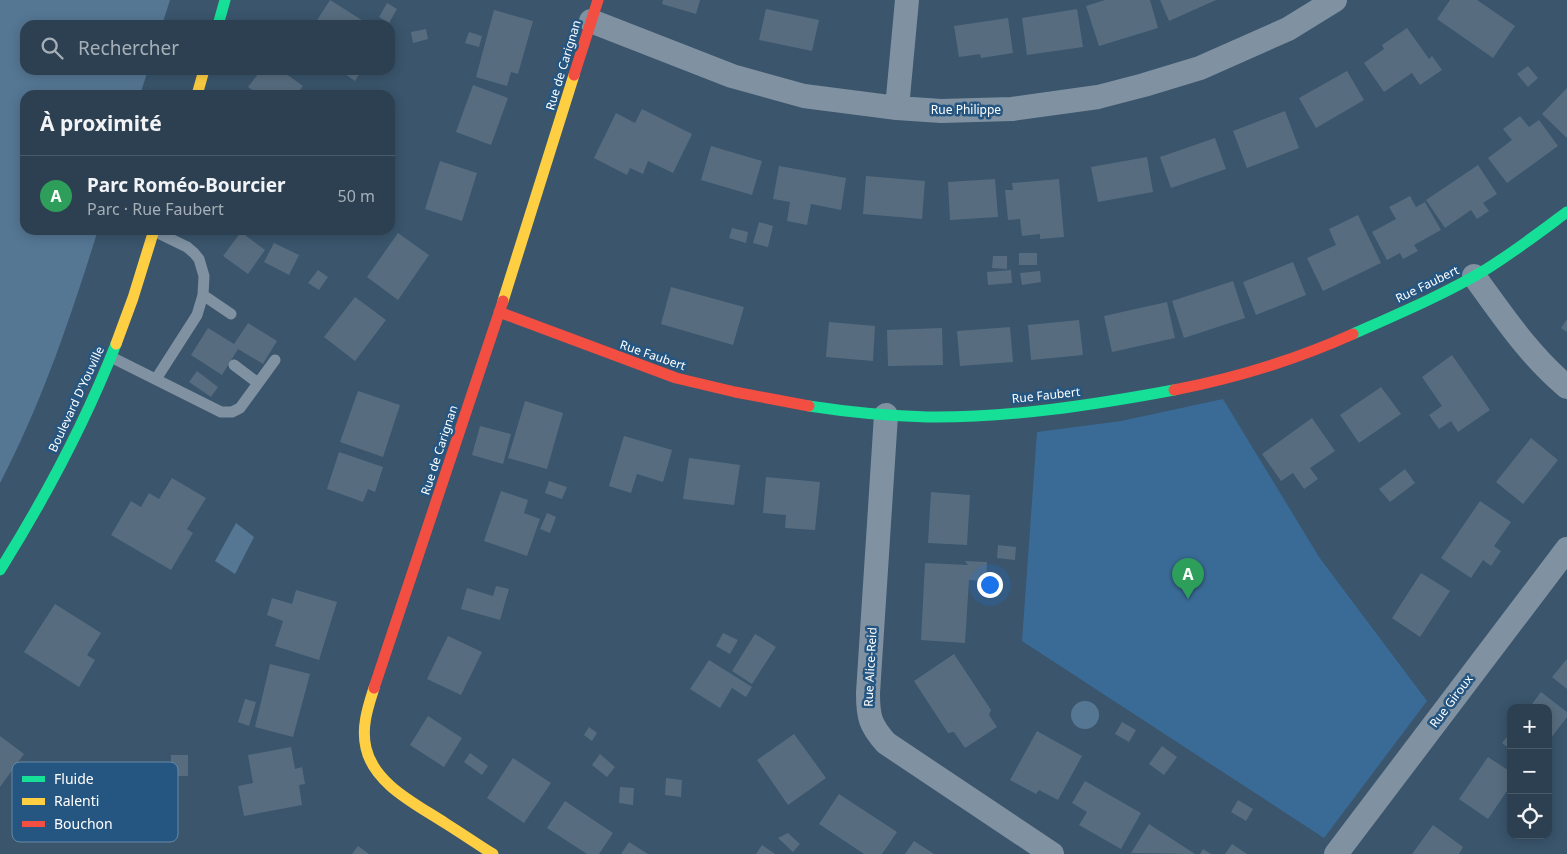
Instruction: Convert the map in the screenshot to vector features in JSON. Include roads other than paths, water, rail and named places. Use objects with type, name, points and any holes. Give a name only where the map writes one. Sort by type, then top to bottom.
[{"type":"street","points":[[219,20],[225,0]]},
{"type":"street","points":[[896,108],[907,0]]},
{"type":"street","name":"Rue Philippe","points":[[594,10],[632,36],[687,60],[741,79],[804,96],[896,108],[941,111],[1012,109],[1098,97],[1144,86],[1200,68],[1288,29],[1335,0]]},
{"type":"street","name":"Rue de Carignan","points":[[493,854],[392,788],[377,772],[369,757],[364,741],[363,726],[499,312],[594,10]]},
{"type":"street","points":[[198,90],[203,75]]},
{"type":"street","name":"Rue Faubert","points":[[499,312],[682,380],[739,393],[814,406],[886,415],[955,416],[1021,412],[1131,399],[1199,386],[1292,359],[1331,345],[1415,307],[1474,276],[1567,212]]},
{"type":"street","name":"Boulevard D'Youville","points":[[0,570],[42,501],[76,434],[111,357],[152,235]]},
{"type":"street","points":[[1474,276],[1523,344],[1539,362],[1567,387]]},
{"type":"street","name":"Rue Alice-Reid","points":[[886,415],[868,693],[868,712],[874,730],[886,743],[1052,854]]},
{"type":"street","name":"Rue Giroux","points":[[1336,854],[1567,550]]},
{"type":"lane","points":[[156,379],[197,316],[203,295],[204,276],[199,259],[187,247],[164,235]]},
{"type":"lane","points":[[203,295],[231,314]]},
{"type":"lane","points":[[111,357],[221,412],[232,412],[240,408],[275,360]]},
{"type":"lane","points":[[234,365],[258,383]]},
{"type":"place","name":"Parc Roméo-Bourcier","points":[[1188,599]]}]
